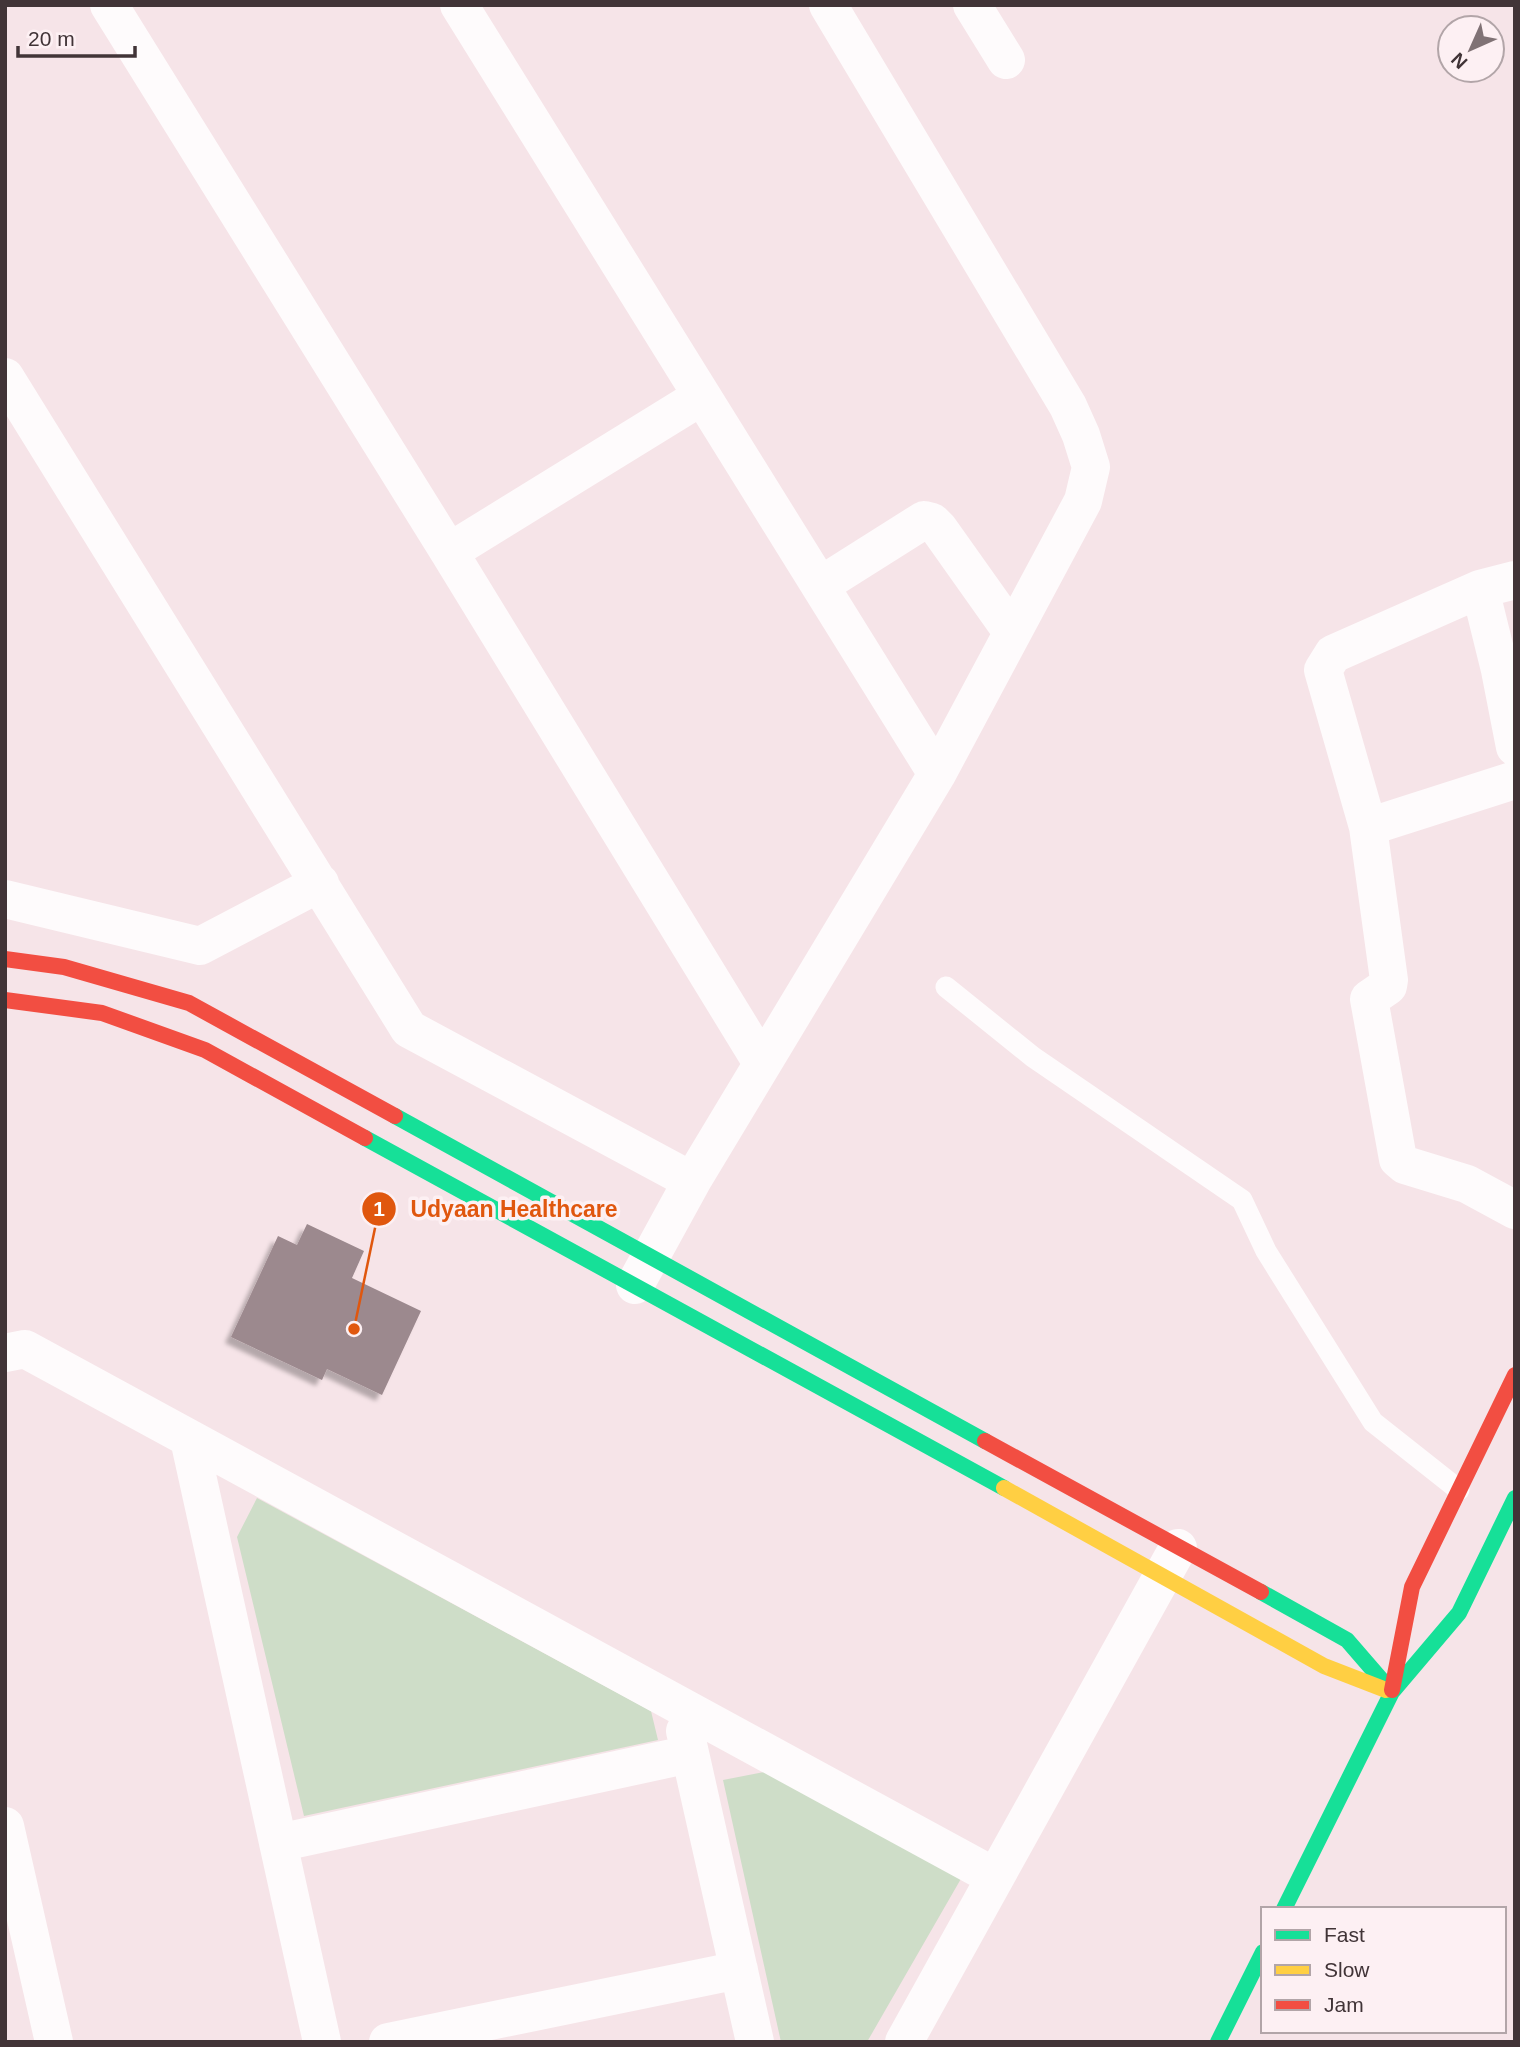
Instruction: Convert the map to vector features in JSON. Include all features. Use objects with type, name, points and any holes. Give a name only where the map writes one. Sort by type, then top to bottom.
[{"type":"street","points":[[109,5],[762,1063]]},
{"type":"street","points":[[459,5],[937,774]]},
{"type":"street","points":[[643,1271],[692,1181],[937,774],[1083,500],[1091,467],[1068,406],[828,5]]},
{"type":"street","points":[[972,5],[1006,60]]},
{"type":"street","points":[[5,376],[409,1029],[692,1181]]},
{"type":"street","points":[[449,552],[702,396]]},
{"type":"street","points":[[821,584],[923,520],[932,522],[939,528],[1012,632]]},
{"type":"street","points":[[1515,747],[1500,670],[1497,584],[1333,653],[1326,662],[1323,670],[1326,683],[1368,827],[1389,980],[1388,986],[1369,999],[1398,1159],[1405,1165],[1467,1184],[1515,1210]]},
{"type":"street","points":[[1368,827],[1515,780]]},
{"type":"street","points":[[5,899],[200,946],[320,883]]},
{"type":"street","points":[[5,959],[64,967],[189,1003],[643,1271],[1170,1561],[1324,1666],[1392,1692]]},
{"type":"street","points":[[5,1000],[102,1013],[205,1050],[643,1271],[1170,1561],[1347,1640],[1392,1692]]},
{"type":"street","points":[[5,1353],[25,1349],[995,1877]]},
{"type":"street","points":[[1392,1692],[1412,1587],[1515,1375]]},
{"type":"street","points":[[189,1439],[322,2042]]},
{"type":"street","points":[[1285,1907],[1392,1692],[1459,1613],[1515,1497]]},
{"type":"street","points":[[904,2042],[1170,1561]]},
{"type":"street","points":[[679,1705],[755,2042]]},
{"type":"street","points":[[278,1843],[690,1754]]},
{"type":"street","points":[[5,1826],[54,2042]]},
{"type":"street","points":[[1218,2042],[1261,1956]]},
{"type":"street","points":[[388,2042],[739,1970]]},
{"type":"lane","points":[[946,987],[1033,1057],[1242,1200],[1266,1251],[1373,1422],[1459,1490]]},
{"type":"green space","points":[[257,1498],[651,1711],[658,1740],[304,1816],[237,1537]]},
{"type":"green space","points":[[764,1772],[962,1877],[867,2042],[781,2042],[723,1780]]},
{"type":"building","points":[[307,1224],[364,1251],[352,1278],[421,1311],[382,1395],[327,1369],[322,1380],[231,1337],[278,1236],[297,1245]]},
{"type":"traffic: fast","points":[[395,1116],[985,1441]]},
{"type":"traffic: fast","points":[[365,1138],[1004,1488]]},
{"type":"traffic: fast","points":[[1285,1907],[1392,1692],[1459,1613],[1515,1498]]},
{"type":"traffic: fast","points":[[1261,1592],[1347,1640],[1392,1692]]},
{"type":"traffic: fast","points":[[1218,2042],[1261,1956]]},
{"type":"traffic: slow","points":[[1004,1488],[1324,1666],[1386,1690]]},
{"type":"traffic: jam","points":[[5,959],[64,967],[189,1003],[395,1116]]},
{"type":"traffic: jam","points":[[5,1000],[102,1013],[205,1050],[365,1138]]},
{"type":"traffic: jam","points":[[1392,1690],[1412,1587],[1515,1375]]},
{"type":"traffic: jam","points":[[985,1441],[1261,1592]]},
{"type":"place","name":"Udyaan Healthcare","points":[[354,1329]]}]
